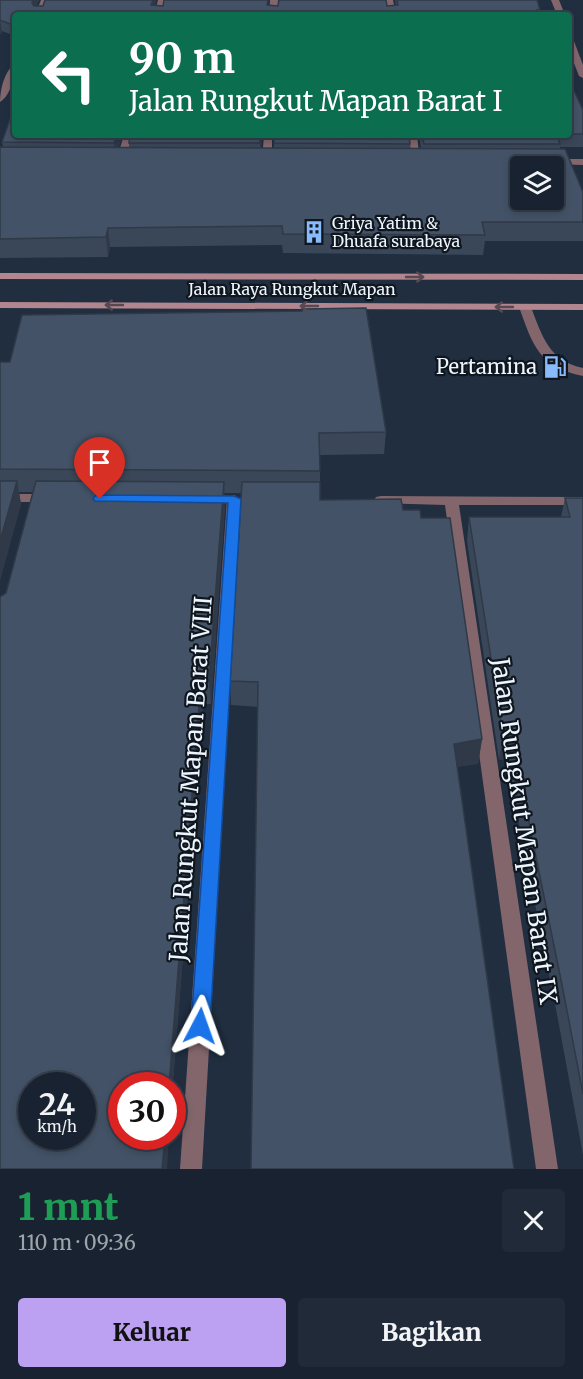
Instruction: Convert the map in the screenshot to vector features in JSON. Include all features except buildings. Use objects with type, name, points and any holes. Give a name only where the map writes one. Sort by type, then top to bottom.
[{"type":"street","points":[[572,47],[583,76]]},
{"type":"street","points":[[0,99],[12,73]]},
{"type":"street","points":[[121,161],[127,138]]},
{"type":"street","points":[[267,161],[268,138]]},
{"type":"street","points":[[413,138],[417,161]]},
{"type":"street","points":[[110,161],[132,161]]},
{"type":"street","points":[[255,161],[278,161]]},
{"type":"street","points":[[405,161],[429,161]]},
{"type":"street","points":[[564,162],[583,162]]},
{"type":"street","name":"Jalan Raya Rungkut Mapan","points":[[0,276],[583,277]]},
{"type":"street","name":"Jalan Raya Rungkut Mapan","points":[[0,305],[583,307]]},
{"type":"street","points":[[525,307],[541,350],[552,362],[574,371],[583,372]]},
{"type":"street","points":[[0,498],[31,504],[68,498]]},
{"type":"street","name":"Jalan Rungkut Mapan Barat VIII","points":[[191,1169],[234,499]]},
{"type":"street","points":[[371,500],[583,501]]},
{"type":"street","name":"Jalan Rungkut Mapan Barat IX","points":[[451,500],[547,1169]]},
{"type":"place","name":"Griya Yatim & Dhuafa surabaya","points":[[314,232]]},
{"type":"place","name":"Pertamina","points":[[555,367]]},
{"type":"route","points":[[100,499],[234,499],[200,1026]]}]
